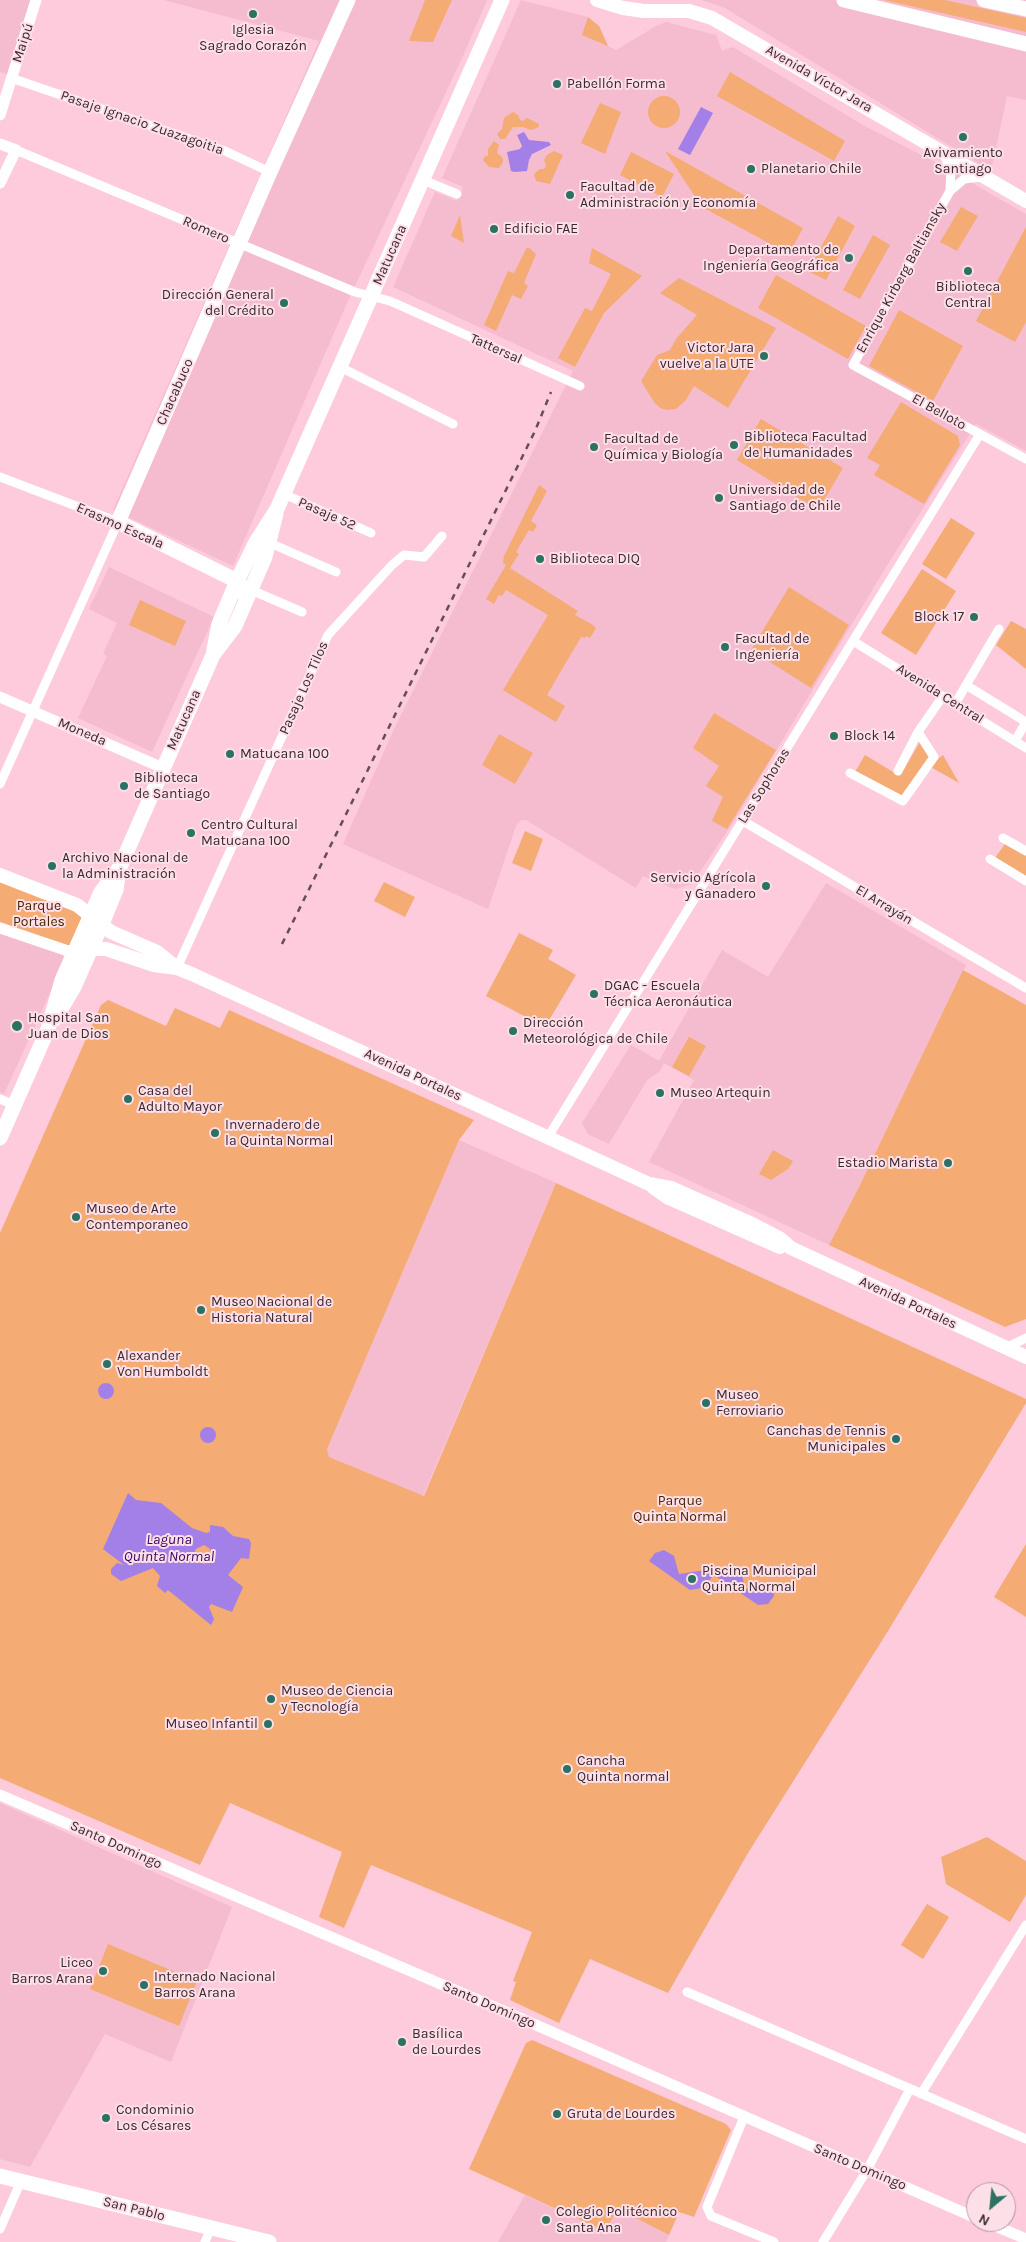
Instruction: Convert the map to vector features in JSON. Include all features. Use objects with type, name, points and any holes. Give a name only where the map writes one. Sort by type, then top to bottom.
[{"type":"main road","name":"Chacabuco","points":[[118,522],[270,172],[348,0]]},
{"type":"main road","name":"Matucana","points":[[0,1138],[48,1029],[62,980],[74,953],[116,890],[120,867],[213,655],[219,624],[237,581],[256,542],[277,509],[284,494],[502,0]]},
{"type":"main road","name":"Avenida Víctor Jara","points":[[597,0],[623,8],[644,11],[689,11],[712,18],[1026,201]]},
{"type":"main road","points":[[844,0],[1026,44]]},
{"type":"main road","points":[[984,0],[1026,9]]},
{"type":"main road","name":"Matucana","points":[[213,655],[230,635],[248,595],[270,543],[277,509]]},
{"type":"main road","name":"Erasmo Escala","points":[[118,522],[237,581]]},
{"type":"main road","points":[[237,581],[248,595]]},
{"type":"main road","name":"Avenida Portales","points":[[0,875],[78,906],[97,919],[111,932],[157,952],[177,968],[649,1184],[671,1188],[752,1224],[779,1238],[791,1248],[1026,1357]]},
{"type":"main road","name":"Matucana","points":[[48,1029],[69,997],[91,949],[97,919]]},
{"type":"main road","name":"Avenida Portales","points":[[74,953],[91,949],[106,949],[154,965],[177,968]]},
{"type":"main road","name":"San Pablo","points":[[0,2176],[208,2235],[269,2242]]},
{"type":"street","name":"Maipú","points":[[0,115],[36,0]]},
{"type":"street","name":"Pasaje Ignacio Zuazagoitia","points":[[12,78],[225,151],[270,172]]},
{"type":"street","name":"Romero","points":[[0,144],[355,292],[413,311]]},
{"type":"street","points":[[0,183],[16,150]]},
{"type":"street","name":"Enrique Kirberg Baltiansky","points":[[942,152],[951,170],[950,191]]},
{"type":"street","name":"Enrique Kirberg Baltiansky","points":[[853,365],[950,191],[968,177],[986,178]]},
{"type":"street","points":[[423,180],[457,194]]},
{"type":"street","name":"Tattersal","points":[[413,311],[580,386]]},
{"type":"street","name":"El Belloto","points":[[853,365],[1026,459]]},
{"type":"street","points":[[340,367],[453,424]]},
{"type":"street","name":"Las Sophoras","points":[[548,1137],[980,434]]},
{"type":"street","name":"Erasmo Escala","points":[[0,477],[118,522]]},
{"type":"street","name":"Pasaje 52","points":[[284,494],[371,533]]},
{"type":"street","name":"Chacabuco","points":[[0,784],[118,522]]},
{"type":"street","name":"Pasaje Los Tilos","points":[[177,968],[328,635],[392,565],[404,555],[424,557],[442,536]]},
{"type":"street","points":[[270,543],[336,572]]},
{"type":"street","points":[[248,595],[302,612]]},
{"type":"street","points":[[955,704],[999,628]]},
{"type":"street","name":"Avenida Central","points":[[854,641],[1026,748]]},
{"type":"street","points":[[966,685],[1026,722],[1014,741]]},
{"type":"street","points":[[898,771],[918,732],[943,696]]},
{"type":"street","name":"Moneda","points":[[0,697],[163,768]]},
{"type":"street","points":[[850,773],[903,801],[934,756],[918,732]]},
{"type":"street","name":"El Arrayán","points":[[743,821],[1026,988]]},
{"type":"street","points":[[1003,838],[1026,851]]},
{"type":"street","points":[[990,859],[1026,881]]},
{"type":"street","points":[[0,928],[74,953]]},
{"type":"street","points":[[0,1099],[14,1105]]},
{"type":"street","points":[[1005,1348],[1026,1338]]},
{"type":"street","name":"Santo Domingo","points":[[0,1794],[520,2018],[966,2214]]},
{"type":"street","points":[[921,2094],[1026,1925]]},
{"type":"street","points":[[687,1992],[1026,2139]]},
{"type":"street","points":[[823,2242],[867,2170],[910,2089]]},
{"type":"street","points":[[744,2117],[706,2207],[711,2216],[774,2242]]},
{"type":"street","points":[[0,2229],[21,2181]]},
{"type":"street","points":[[1008,2232],[1026,2240]]},
{"type":"shaded area","points":[[0,0],[31,0],[9,75],[0,72]]},
{"type":"shaded area","points":[[164,0],[487,0],[463,56],[347,303],[233,566],[113,510],[319,41]]},
{"type":"shaded area","name":"Universidad de Santiago de Chile","points":[[521,0],[588,17],[599,26],[608,46],[616,50],[666,22],[716,35],[722,51],[733,47],[863,125],[941,165],[1026,214],[1026,451],[976,424],[883,572],[736,818],[692,884],[675,889],[643,876],[636,888],[526,820],[521,820],[516,826],[488,909],[343,844],[394,729],[573,371],[393,287],[435,192],[457,201],[463,187],[442,178]]},
{"type":"shaded area","points":[[701,0],[1026,0],[1026,100],[1007,96],[991,171],[725,8]]},
{"type":"shaded area","points":[[109,567],[214,617],[152,752],[78,718],[107,656],[103,654],[117,623],[89,609]]},
{"type":"shaded area","points":[[826,883],[966,965],[829,1245],[649,1162],[694,1080],[664,1063],[660,1071],[647,1080],[609,1144],[588,1134],[582,1123],[631,1045],[659,1061],[722,950],[768,977]]},
{"type":"shaded area","name":"Hospital San Juan de Dios","points":[[0,931],[61,953],[65,960],[4,1094],[0,1092]]},
{"type":"shaded area","points":[[459,1140],[556,1183],[423,1496],[329,1457],[327,1449]]},
{"type":"shaded area","name":"Liceo Barros Arana","points":[[0,1803],[232,1907],[171,2062],[105,2034],[30,2167],[0,2159]]},
{"type":"shaded area","name":"Colegio Politécnico Santa Ana","points":[[525,2195],[605,2231],[618,2209],[669,2235],[666,2242],[498,2242]]},
{"type":"green space","points":[[425,0],[452,0],[433,42],[409,41]]},
{"type":"green space","points":[[884,0],[945,0],[1026,18],[1026,32]]},
{"type":"green space","points":[[588,17],[599,26],[608,46],[582,35]]},
{"type":"green space","points":[[730,72],[845,141],[834,161],[717,96]]},
{"type":"green space","points":[[664,96],[670,97],[675,101],[679,106],[679,118],[675,123],[670,127],[664,128],[658,127],[653,123],[649,118],[648,112],[649,106],[653,101],[658,97]]},
{"type":"green space","points":[[600,103],[621,112],[605,154],[581,143]]},
{"type":"green space","points":[[513,112],[518,115],[520,120],[523,121],[527,118],[539,124],[539,127],[531,130],[523,127],[513,127],[505,139],[500,139],[497,134],[502,129],[504,118]]},
{"type":"green space","points":[[494,141],[499,145],[497,153],[503,158],[499,168],[489,167],[483,160],[485,156],[488,156],[488,149]]},
{"type":"green space","points":[[554,151],[563,155],[550,184],[536,181],[534,174],[540,169],[544,169],[546,166],[544,160],[547,155]]},
{"type":"green space","points":[[665,151],[803,228],[789,254],[702,207]]},
{"type":"green space","points":[[631,152],[674,174],[662,197],[620,175]]},
{"type":"green space","points":[[961,207],[978,216],[957,251],[940,242]]},
{"type":"green space","points":[[460,215],[464,243],[451,236]]},
{"type":"green space","points":[[838,216],[855,226],[826,280],[808,271]]},
{"type":"green space","points":[[1026,227],[1026,322],[1015,342],[976,321]]},
{"type":"green space","points":[[873,235],[890,245],[860,299],[843,290]]},
{"type":"green space","points":[[528,247],[536,254],[524,283],[528,286],[521,299],[512,295],[496,331],[484,325],[508,271],[514,273]]},
{"type":"green space","points":[[592,248],[642,276],[604,313],[575,367],[558,358],[585,308],[592,311],[611,274],[589,263]]},
{"type":"green space","points":[[776,275],[866,326],[848,359],[758,308]]},
{"type":"green space","points":[[679,278],[776,328],[728,408],[694,386],[686,400],[676,409],[667,410],[660,408],[641,381],[657,355],[670,350],[676,339],[697,315],[660,293]]},
{"type":"green space","points":[[899,310],[963,346],[933,401],[869,366]]},
{"type":"green space","points":[[901,402],[958,436],[960,445],[924,504],[874,475],[880,465],[867,458]]},
{"type":"green space","points":[[761,419],[843,468],[818,510],[737,460]]},
{"type":"green space","points":[[539,485],[547,491],[531,521],[537,525],[533,532],[529,530],[516,552],[519,554],[510,568],[578,611],[575,615],[596,628],[590,638],[586,636],[585,638],[581,637],[547,695],[565,706],[556,722],[503,690],[548,615],[506,590],[502,596],[499,595],[494,604],[486,599],[506,565],[503,563],[504,556]]},
{"type":"green space","points":[[951,518],[975,533],[946,579],[922,564]]},
{"type":"green space","points":[[922,569],[956,591],[916,655],[881,633]]},
{"type":"green space","points":[[789,587],[849,625],[811,688],[751,650]]},
{"type":"green space","points":[[140,600],[186,621],[175,646],[129,625]]},
{"type":"green space","points":[[1011,621],[1026,629],[1026,669],[996,645]]},
{"type":"green space","points":[[714,713],[776,750],[727,829],[712,821],[723,797],[706,786],[719,766],[693,748]]},
{"type":"green space","points":[[499,734],[533,753],[515,784],[482,765]]},
{"type":"green space","points":[[920,742],[938,759],[943,755],[959,783],[929,766],[907,803],[855,772],[865,755],[900,776]]},
{"type":"green space","points":[[525,831],[543,839],[531,871],[512,863]]},
{"type":"green space","points":[[1007,841],[1026,853],[1026,877],[995,858]]},
{"type":"green space","name":"Parque Portales","points":[[0,877],[85,911],[72,945],[65,946],[0,922]]},
{"type":"green space","points":[[384,882],[415,897],[405,917],[374,901]]},
{"type":"green space","points":[[519,933],[553,950],[548,959],[576,975],[545,1027],[486,996]]},
{"type":"green space","name":"Estadio Marista","points":[[963,970],[1026,1005],[1026,1319],[1005,1327],[829,1245],[860,1185]]},
{"type":"green space","name":"Parque Quinta Normal","points":[[108,1000],[166,1026],[175,1008],[220,1028],[229,1010],[474,1120],[459,1140],[327,1449],[329,1457],[424,1496],[556,1183],[1026,1399],[1026,1403],[888,1631],[748,1853],[668,1993],[590,1959],[559,2023],[510,2000],[516,1982],[513,1981],[532,1932],[371,1865],[344,1928],[319,1917],[342,1852],[230,1803],[200,1865],[0,1778],[0,1233],[101,1005]]},
{"type":"green space","points":[[689,1037],[706,1046],[689,1076],[672,1067]]},
{"type":"green space","points":[[773,1150],[793,1161],[788,1169],[771,1180],[759,1174]]},
{"type":"green space","points":[[1026,1544],[1026,1617],[994,1597]]},
{"type":"green space","points":[[987,1837],[1026,1861],[1026,1895],[1010,1922],[946,1884],[941,1857]]},
{"type":"green space","points":[[927,1904],[949,1917],[923,1959],[901,1945]]},
{"type":"green space","name":"Internado Nacional Barros Arana","points":[[108,1944],[197,1981],[179,2026],[90,1989]]},
{"type":"green space","points":[[532,2040],[726,2124],[731,2130],[694,2217],[679,2212],[669,2235],[618,2209],[605,2231],[469,2169],[526,2043]]},
{"type":"water","points":[[701,107],[713,113],[690,155],[678,149]]},
{"type":"water","points":[[524,132],[529,140],[549,142],[551,145],[532,154],[527,171],[514,172],[511,171],[507,152],[520,149],[522,146],[517,135]]},
{"type":"water","points":[[106,1383],[114,1391],[106,1399],[98,1391]]},
{"type":"water","points":[[208,1427],[216,1435],[208,1443],[200,1435]]},
{"type":"water","name":"Laguna Quinta Normal","points":[[128,1493],[136,1500],[161,1503],[192,1528],[206,1533],[210,1532],[210,1525],[223,1527],[233,1536],[249,1539],[251,1543],[249,1559],[241,1558],[228,1575],[243,1587],[232,1612],[211,1604],[209,1607],[214,1619],[211,1625],[168,1590],[165,1593],[157,1586],[160,1576],[153,1568],[121,1581],[111,1574],[111,1569],[117,1563],[124,1565],[103,1549]],"holes":[[[204,1545],[212,1553],[211,1559],[204,1564],[196,1560],[194,1555],[196,1549]]]},
{"type":"water","name":"Piscina Municipal Quinta Normal","points":[[664,1550],[674,1556],[679,1574],[733,1566],[741,1573],[746,1589],[772,1583],[774,1596],[768,1604],[758,1605],[714,1575],[702,1588],[690,1590],[649,1561],[655,1553]]},
{"type":"railway","points":[[282,944],[535,431],[551,392]]},
{"type":"place","name":"Iglesia Sagrado Corazón","points":[[253,14]]},
{"type":"place","name":"Pabellón Forma","points":[[557,84]]},
{"type":"place","name":"Avivamiento Santiago","points":[[963,137]]},
{"type":"place","name":"Planetario Chile","points":[[751,169]]},
{"type":"place","name":"Facultad de Administración y Economía","points":[[570,195]]},
{"type":"place","name":"Edificio FAE","points":[[494,229]]},
{"type":"place","name":"Departamento de Ingeniería Geográfica","points":[[849,258]]},
{"type":"place","name":"Biblioteca Central","points":[[968,271]]},
{"type":"place","name":"Dirección General del Crédito","points":[[284,303]]},
{"type":"place","name":"Victor Jara vuelve a la UTE","points":[[764,356]]},
{"type":"place","name":"Biblioteca Facultad de Humanidades","points":[[734,445]]},
{"type":"place","name":"Facultad de Química y Biología","points":[[594,447]]},
{"type":"place","name":"Universidad de Santiago de Chile","points":[[719,498]]},
{"type":"place","name":"Biblioteca DIQ","points":[[540,559]]},
{"type":"place","name":"Block 17","points":[[974,617]]},
{"type":"place","name":"Facultad de Ingeniería","points":[[725,647]]},
{"type":"place","name":"Block 14","points":[[834,736]]},
{"type":"place","name":"Matucana 100","points":[[230,754]]},
{"type":"place","name":"Biblioteca de Santiago","points":[[124,786]]},
{"type":"place","name":"Centro Cultural Matucana 100","points":[[191,833]]},
{"type":"place","name":"Archivo Nacional de la Administración","points":[[52,866]]},
{"type":"place","name":"Servicio Agrícola y Ganadero","points":[[766,886]]},
{"type":"place","name":"DGAC - Escuela Técnica Aeronáutica","points":[[594,994]]},
{"type":"place","name":"Hospital San Juan de Dios","points":[[17,1026]]},
{"type":"place","name":"Dirección Meteorológica de Chile","points":[[513,1031]]},
{"type":"place","name":"Museo Artequin","points":[[660,1093]]},
{"type":"place","name":"Casa del Adulto Mayor","points":[[128,1099]]},
{"type":"place","name":"Invernadero de la Quinta Normal","points":[[215,1133]]},
{"type":"place","name":"Estadio Marista","points":[[948,1163]]},
{"type":"place","name":"Museo de Arte Contemporaneo","points":[[76,1217]]},
{"type":"place","name":"Museo Nacional de Historia Natural","points":[[201,1310]]},
{"type":"place","name":"Alexander Von Humboldt","points":[[107,1364]]},
{"type":"place","name":"Museo Ferroviario","points":[[706,1403]]},
{"type":"place","name":"Canchas de Tennis Municipales","points":[[896,1439]]},
{"type":"place","name":"Piscina Municipal Quinta Normal","points":[[692,1579]]},
{"type":"place","name":"Museo de Ciencia y Tecnología","points":[[271,1699]]},
{"type":"place","name":"Museo Infantil","points":[[268,1724]]},
{"type":"place","name":"Cancha Quinta normal","points":[[567,1769]]},
{"type":"place","name":"Liceo Barros Arana","points":[[103,1971]]},
{"type":"place","name":"Internado Nacional Barros Arana","points":[[144,1985]]},
{"type":"place","name":"Basílica de Lourdes","points":[[402,2042]]},
{"type":"place","name":"Gruta de Lourdes","points":[[557,2114]]},
{"type":"place","name":"Condominio Los Césares","points":[[106,2118]]},
{"type":"place","name":"Colegio Politécnico Santa Ana","points":[[546,2220]]}]
